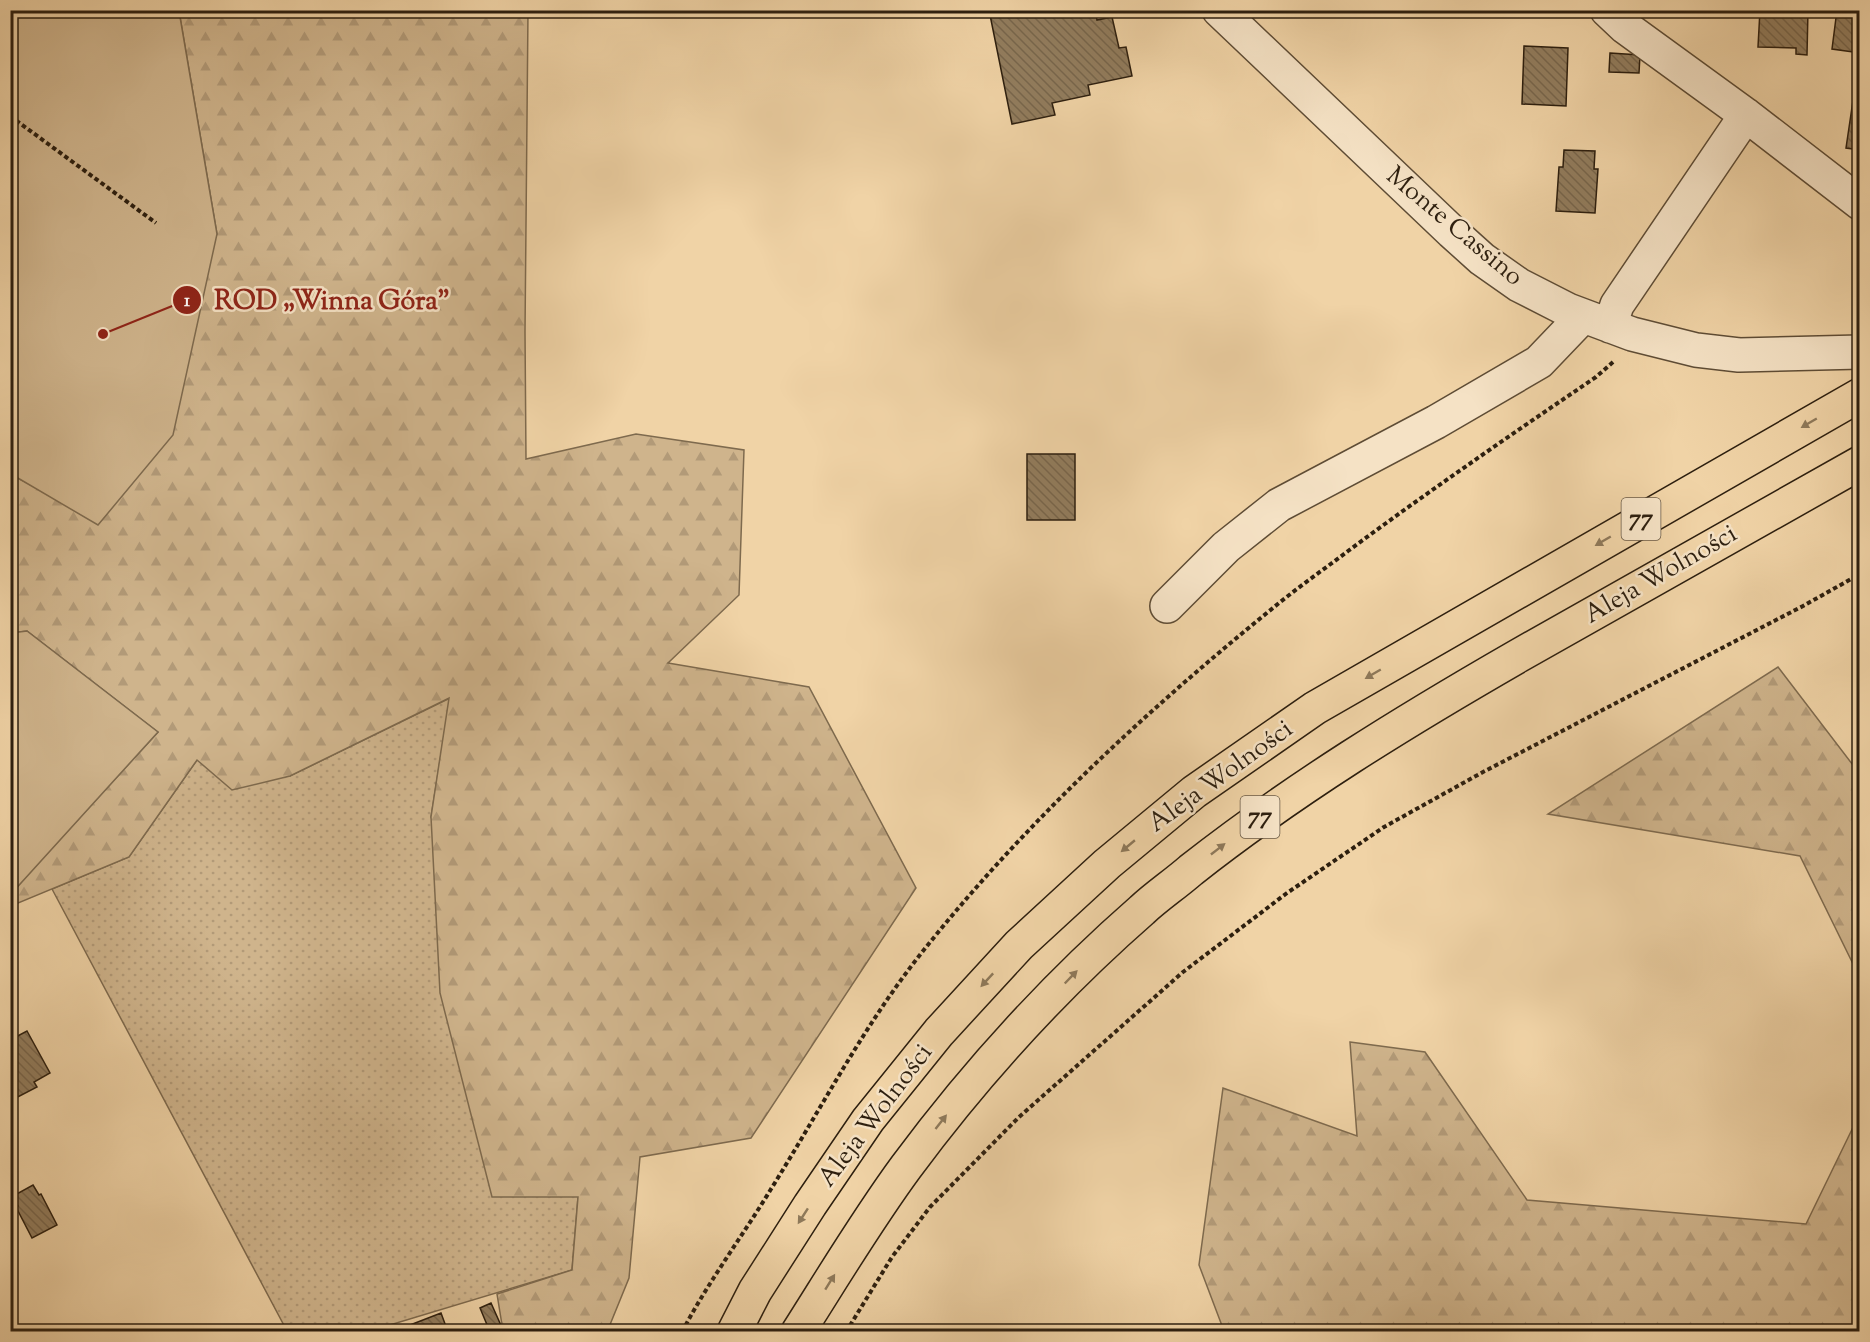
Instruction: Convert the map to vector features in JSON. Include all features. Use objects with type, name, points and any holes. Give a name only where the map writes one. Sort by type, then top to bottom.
[{"type":"highway","name":"Aleja Wolności","points":[[734,1332],[755,1291],[810,1205],[868,1120],[924,1050],[1019,945],[1125,849],[1194,792],[1315,708],[1860,395]]},
{"type":"highway","name":"Aleja Wolności","points":[[798,1332],[904,1170],[956,1103],[1011,1039],[1078,970],[1143,909],[1219,848],[1288,797],[1372,742],[1632,591],[1860,463]]},
{"type":"street","name":"Monte Cassino","points":[[1219,10],[1482,259],[1518,285],[1568,310],[1608,325],[1696,350],[1739,355],[1860,352]]},
{"type":"street","points":[[1607,10],[1625,27],[1746,115],[1860,203]]},
{"type":"street","points":[[1167,606],[1226,547],[1279,505],[1436,422],[1608,325],[1617,305],[1746,115]]},
{"type":"path","points":[[10,116],[156,223]]},
{"type":"path","points":[[682,1332],[696,1305],[771,1190],[866,1032],[922,953],[996,865],[1065,792],[1159,706],[1274,607],[1407,508],[1596,377],[1617,358],[1608,325]]},
{"type":"path","points":[[846,1332],[892,1257],[930,1207],[1019,1117],[1183,972],[1287,893],[1384,827],[1483,772],[1803,606],[1860,573]]},
{"type":"green space","points":[[10,11],[179,11],[217,234],[173,435],[98,525],[11,474]]},
{"type":"green space","points":[[179,11],[528,11],[526,459],[636,434],[744,450],[739,595],[668,663],[809,687],[916,888],[751,1138],[640,1157],[629,1278],[607,1332],[503,1331],[497,1294],[572,1270],[578,1197],[492,1197],[440,993],[431,817],[449,698],[290,776],[232,790],[197,760],[129,857],[11,906],[10,894],[158,732],[27,631],[11,633],[10,474],[33,486],[217,234]]},
{"type":"green space","points":[[27,631],[158,732],[11,894],[11,633]]},
{"type":"green space","points":[[1778,667],[1859,773],[1859,982],[1854,966],[1800,856],[1548,814]]},
{"type":"green space","points":[[450,698],[431,817],[578,1197],[572,1270],[370,1331],[287,1331],[52,889],[129,857],[197,760],[290,776]]},
{"type":"green space","points":[[1350,1042],[1425,1052],[1527,1200],[1806,1224],[1859,1115],[1859,1331],[1224,1331],[1199,1265],[1223,1088],[1357,1136]]},
{"type":"building","points":[[989,10],[1095,10],[1097,20],[1112,17],[1119,48],[1126,47],[1132,76],[1088,85],[1090,95],[1052,103],[1055,115],[1012,124]]},
{"type":"building","points":[[1760,10],[1808,10],[1807,55],[1796,54],[1796,48],[1758,47]]},
{"type":"building","points":[[1837,10],[1860,10],[1860,53],[1832,49]]},
{"type":"building","points":[[1524,46],[1568,48],[1566,106],[1522,104]]},
{"type":"building","points":[[1610,53],[1640,55],[1639,73],[1609,72]]},
{"type":"building","points":[[1855,87],[1860,88],[1860,150],[1846,148]]},
{"type":"building","points":[[1564,150],[1595,151],[1594,169],[1598,169],[1595,213],[1556,211],[1559,167],[1563,167]]},
{"type":"building","points":[[1027,454],[1075,454],[1075,520],[1027,520]]},
{"type":"building","points":[[1856,635],[1860,635],[1860,662],[1855,662]]},
{"type":"building","points":[[1855,662],[1860,662],[1860,702],[1853,701]]},
{"type":"building","points":[[27,1031],[50,1073],[34,1082],[37,1087],[10,1101],[10,1037],[12,1039]]},
{"type":"building","points":[[33,1185],[39,1195],[41,1194],[57,1225],[32,1238],[16,1207],[18,1206],[13,1196]]},
{"type":"building","points":[[491,1303],[503,1330],[499,1332],[490,1332],[480,1308]]},
{"type":"building","points":[[441,1313],[448,1332],[392,1332]]},
{"type":"place","name":"ROD „Winna Góra”","points":[[103,334]]}]
